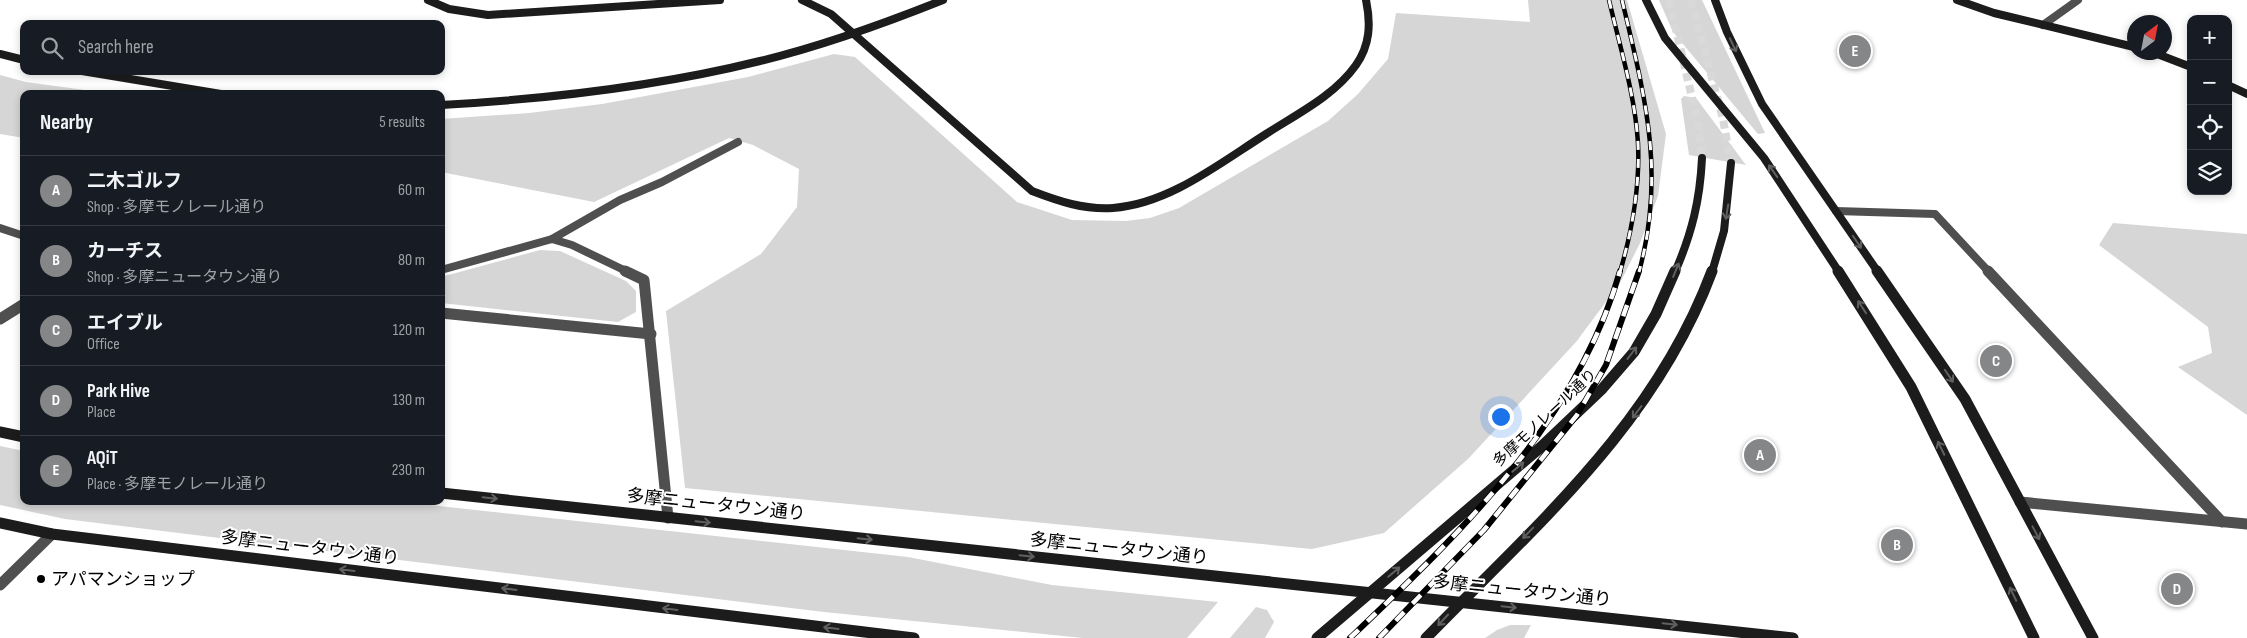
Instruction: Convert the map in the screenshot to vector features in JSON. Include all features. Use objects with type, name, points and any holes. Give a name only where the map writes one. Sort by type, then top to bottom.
[{"type":"main road","points":[[428,0],[439,7],[488,15],[720,0]]},
{"type":"main road","points":[[802,0],[831,14],[1032,191],[1049,199],[1077,207],[1122,208],[1142,204],[1184,186],[1303,110],[1343,81],[1358,62],[1369,42],[1371,16],[1366,0]]},
{"type":"main road","points":[[445,105],[516,101],[650,83],[740,65],[854,35],[943,0]]},
{"type":"main road","points":[[1646,0],[1665,38],[1764,158],[1867,315],[1911,387],[2034,638]]},
{"type":"main road","points":[[1715,0],[1727,32],[1762,104],[1965,399],[2092,638]]},
{"type":"main road","points":[[1957,0],[1994,13],[2127,45]]},
{"type":"main road","points":[[0,54],[20,59]]},
{"type":"main road","points":[[2172,60],[2187,65]]},
{"type":"main road","points":[[106,75],[197,90]]},
{"type":"main road","points":[[2232,87],[2247,94]]},
{"type":"main road","name":"多摩モノレール通り","points":[[1317,638],[1542,447],[1602,388],[1634,352],[1656,314],[1685,248],[1700,196],[1702,158]]},
{"type":"main road","points":[[1426,638],[1460,601],[1589,471],[1639,409],[1668,367],[1690,326],[1719,254],[1728,202],[1730,163]]},
{"type":"main road","points":[[0,432],[20,436]]},
{"type":"main road","name":"多摩ニュータウン通り","points":[[445,493],[1793,638]]},
{"type":"main road","name":"多摩ニュータウン通り","points":[[0,523],[52,534],[914,638]]},
{"type":"street","points":[[2043,25],[2078,0]]},
{"type":"street","points":[[445,269],[552,240],[620,200],[662,182],[738,142]]},
{"type":"street","points":[[1836,211],[1935,214],[2222,522]]},
{"type":"street","points":[[0,228],[20,235]]},
{"type":"street","points":[[552,240],[572,244],[644,280],[651,334],[668,518]]},
{"type":"street","points":[[0,319],[20,306]]},
{"type":"street","points":[[445,313],[651,334]]},
{"type":"street","points":[[2020,502],[2247,524]]},
{"type":"street","points":[[0,585],[52,534]]},
{"type":"shaded area","points":[[1528,0],[1627,0],[1666,134],[1658,196],[1640,243],[1620,283],[1576,342],[1468,459],[1384,533],[1312,549],[685,488],[666,311],[761,254],[797,207],[799,169],[753,145],[729,138],[594,202],[445,173],[445,119],[529,113],[602,104],[748,77],[834,54],[855,57],[1017,202],[1072,220],[1126,221],[1150,218],[1179,208],[1328,121],[1358,94],[1388,59],[1396,13],[1530,22]]},
{"type":"shaded area","points":[[1659,0],[1702,0],[1765,133],[1758,134],[1673,32]]},
{"type":"shaded area","points":[[0,75],[26,82],[85,90],[20,90],[20,137],[0,134]]},
{"type":"shaded area","points":[[1684,96],[1696,98],[1746,165],[1689,155],[1681,99]]},
{"type":"shaded area","points":[[2113,223],[2247,234],[2247,415],[2178,367],[2212,353],[2208,327],[2099,245]]},
{"type":"shaded area","points":[[540,250],[560,251],[626,281],[636,291],[636,312],[618,322],[445,303],[445,276]]},
{"type":"shaded area","points":[[0,446],[20,450],[20,505],[430,505],[908,557],[1052,585],[1218,602],[1187,638],[1083,638],[824,612],[65,519],[0,505]]},
{"type":"shaded area","points":[[1256,607],[1267,610],[1274,622],[1265,638],[1230,638]]},
{"type":"shaded area","points":[[1510,625],[1531,625],[1524,638],[1485,638],[1497,630]]},
{"type":"tunnel","points":[[1669,0],[1697,119],[1702,158]]},
{"type":"tunnel","points":[[1691,0],[1723,119],[1731,163]]},
{"type":"railway","points":[[1609,0],[1630,89],[1638,143],[1638,176],[1634,208],[1620,272]]},
{"type":"railway","points":[[1622,0],[1645,103],[1652,168],[1647,236],[1639,272]]},
{"type":"railway","points":[[1350,638],[1433,558],[1472,516],[1510,472],[1545,426],[1575,377],[1601,326],[1620,271]]},
{"type":"railway","points":[[1379,638],[1484,530],[1577,415],[1606,365],[1639,271]]},
{"type":"place","name":"AQiT","points":[[1855,51]]},
{"type":"place","name":"エイブル","points":[[1996,361]]},
{"type":"place","name":"二木ゴルフ","points":[[1760,455]]},
{"type":"place","name":"カーチス","points":[[1897,545]]},
{"type":"place","name":"アパマンショップ","points":[[41,579]]},
{"type":"place","name":"Park Hive","points":[[2177,589]]}]
